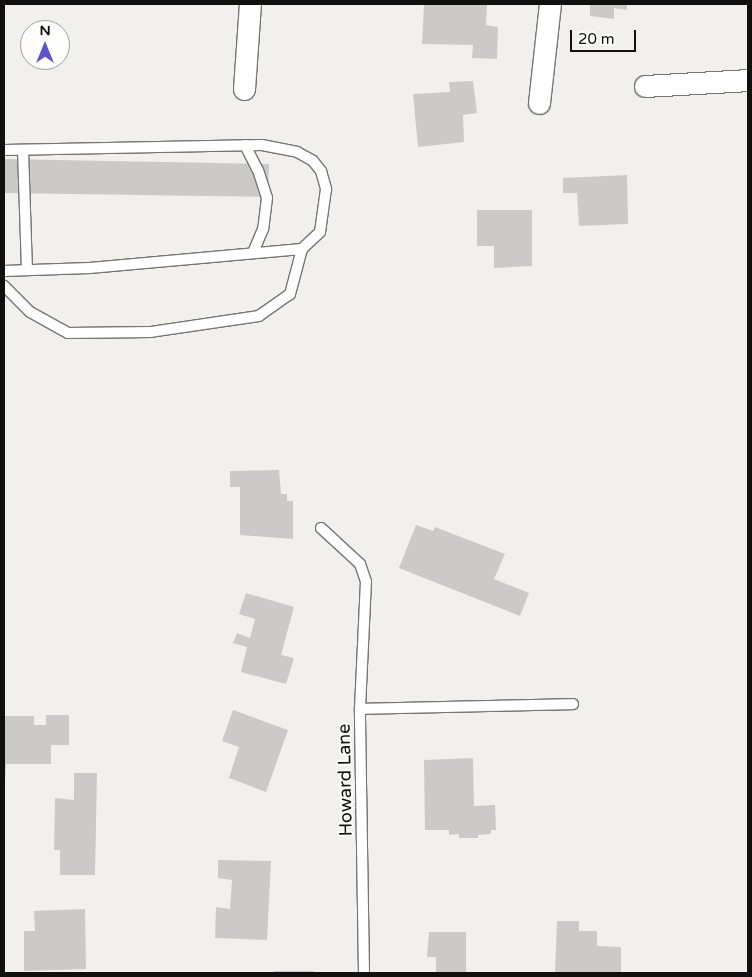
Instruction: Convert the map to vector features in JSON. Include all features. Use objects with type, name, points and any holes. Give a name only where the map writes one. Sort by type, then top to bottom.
[{"type":"street","points":[[244,89],[250,4]]},
{"type":"street","points":[[539,103],[550,4]]},
{"type":"street","points":[[645,86],[748,80]]},
{"type":"lane","points":[[245,145],[258,170],[267,198],[264,230],[253,253]]},
{"type":"lane","points":[[4,150],[262,145],[297,152],[313,161],[321,171],[326,188],[320,232],[302,249],[290,294],[259,316],[151,332],[68,333],[30,312],[4,286]]},
{"type":"lane","points":[[23,150],[27,270]]},
{"type":"lane","points":[[4,271],[88,268],[302,249]]},
{"type":"lane","points":[[321,528],[360,564],[366,581],[360,709]]},
{"type":"lane","name":"Howard Lane","points":[[364,973],[360,709],[573,704]]},
{"type":"building","points":[[424,4],[487,4],[486,25],[498,27],[497,59],[472,58],[473,45],[422,44]]},
{"type":"building","points":[[590,4],[627,4],[627,10],[614,8],[614,19],[590,16]]},
{"type":"building","points":[[473,81],[477,113],[463,115],[464,142],[418,147],[413,94],[450,92],[449,82]]},
{"type":"building","points":[[4,159],[269,164],[268,197],[4,193]]},
{"type":"building","points":[[627,175],[628,224],[579,226],[577,193],[563,193],[563,178]]},
{"type":"building","points":[[477,210],[532,210],[532,266],[494,268],[494,246],[477,246]]},
{"type":"building","points":[[279,470],[281,494],[287,494],[287,501],[293,501],[293,539],[240,535],[240,487],[230,487],[230,471]]},
{"type":"building","points":[[416,525],[433,531],[435,527],[505,554],[494,579],[529,593],[520,616],[399,568]]},
{"type":"building","points":[[246,593],[294,607],[281,655],[294,658],[286,684],[241,672],[247,647],[233,643],[237,633],[250,638],[255,619],[239,614]]},
{"type":"building","points":[[233,710],[288,730],[266,792],[229,778],[239,747],[222,741]]},
{"type":"building","points":[[46,715],[69,715],[69,745],[51,745],[51,764],[6,764],[4,798],[4,716],[34,716],[34,725],[46,725]]},
{"type":"building","points":[[473,758],[474,806],[495,805],[496,830],[491,830],[491,834],[478,835],[478,838],[459,838],[459,834],[449,835],[449,830],[425,830],[424,760]]},
{"type":"building","points":[[74,773],[97,773],[95,875],[60,875],[60,850],[54,850],[55,798],[74,800]]},
{"type":"building","points":[[218,860],[271,861],[267,940],[215,938],[216,907],[230,909],[232,880],[218,878]]},
{"type":"building","points":[[85,909],[86,969],[24,971],[24,931],[35,931],[34,911]]},
{"type":"building","points":[[557,921],[579,921],[579,931],[597,931],[597,946],[621,947],[621,973],[555,973]]},
{"type":"building","points":[[429,932],[466,932],[466,973],[436,973],[436,957],[427,957]]},
{"type":"building","points":[[274,971],[314,971],[314,973],[274,973]]}]
